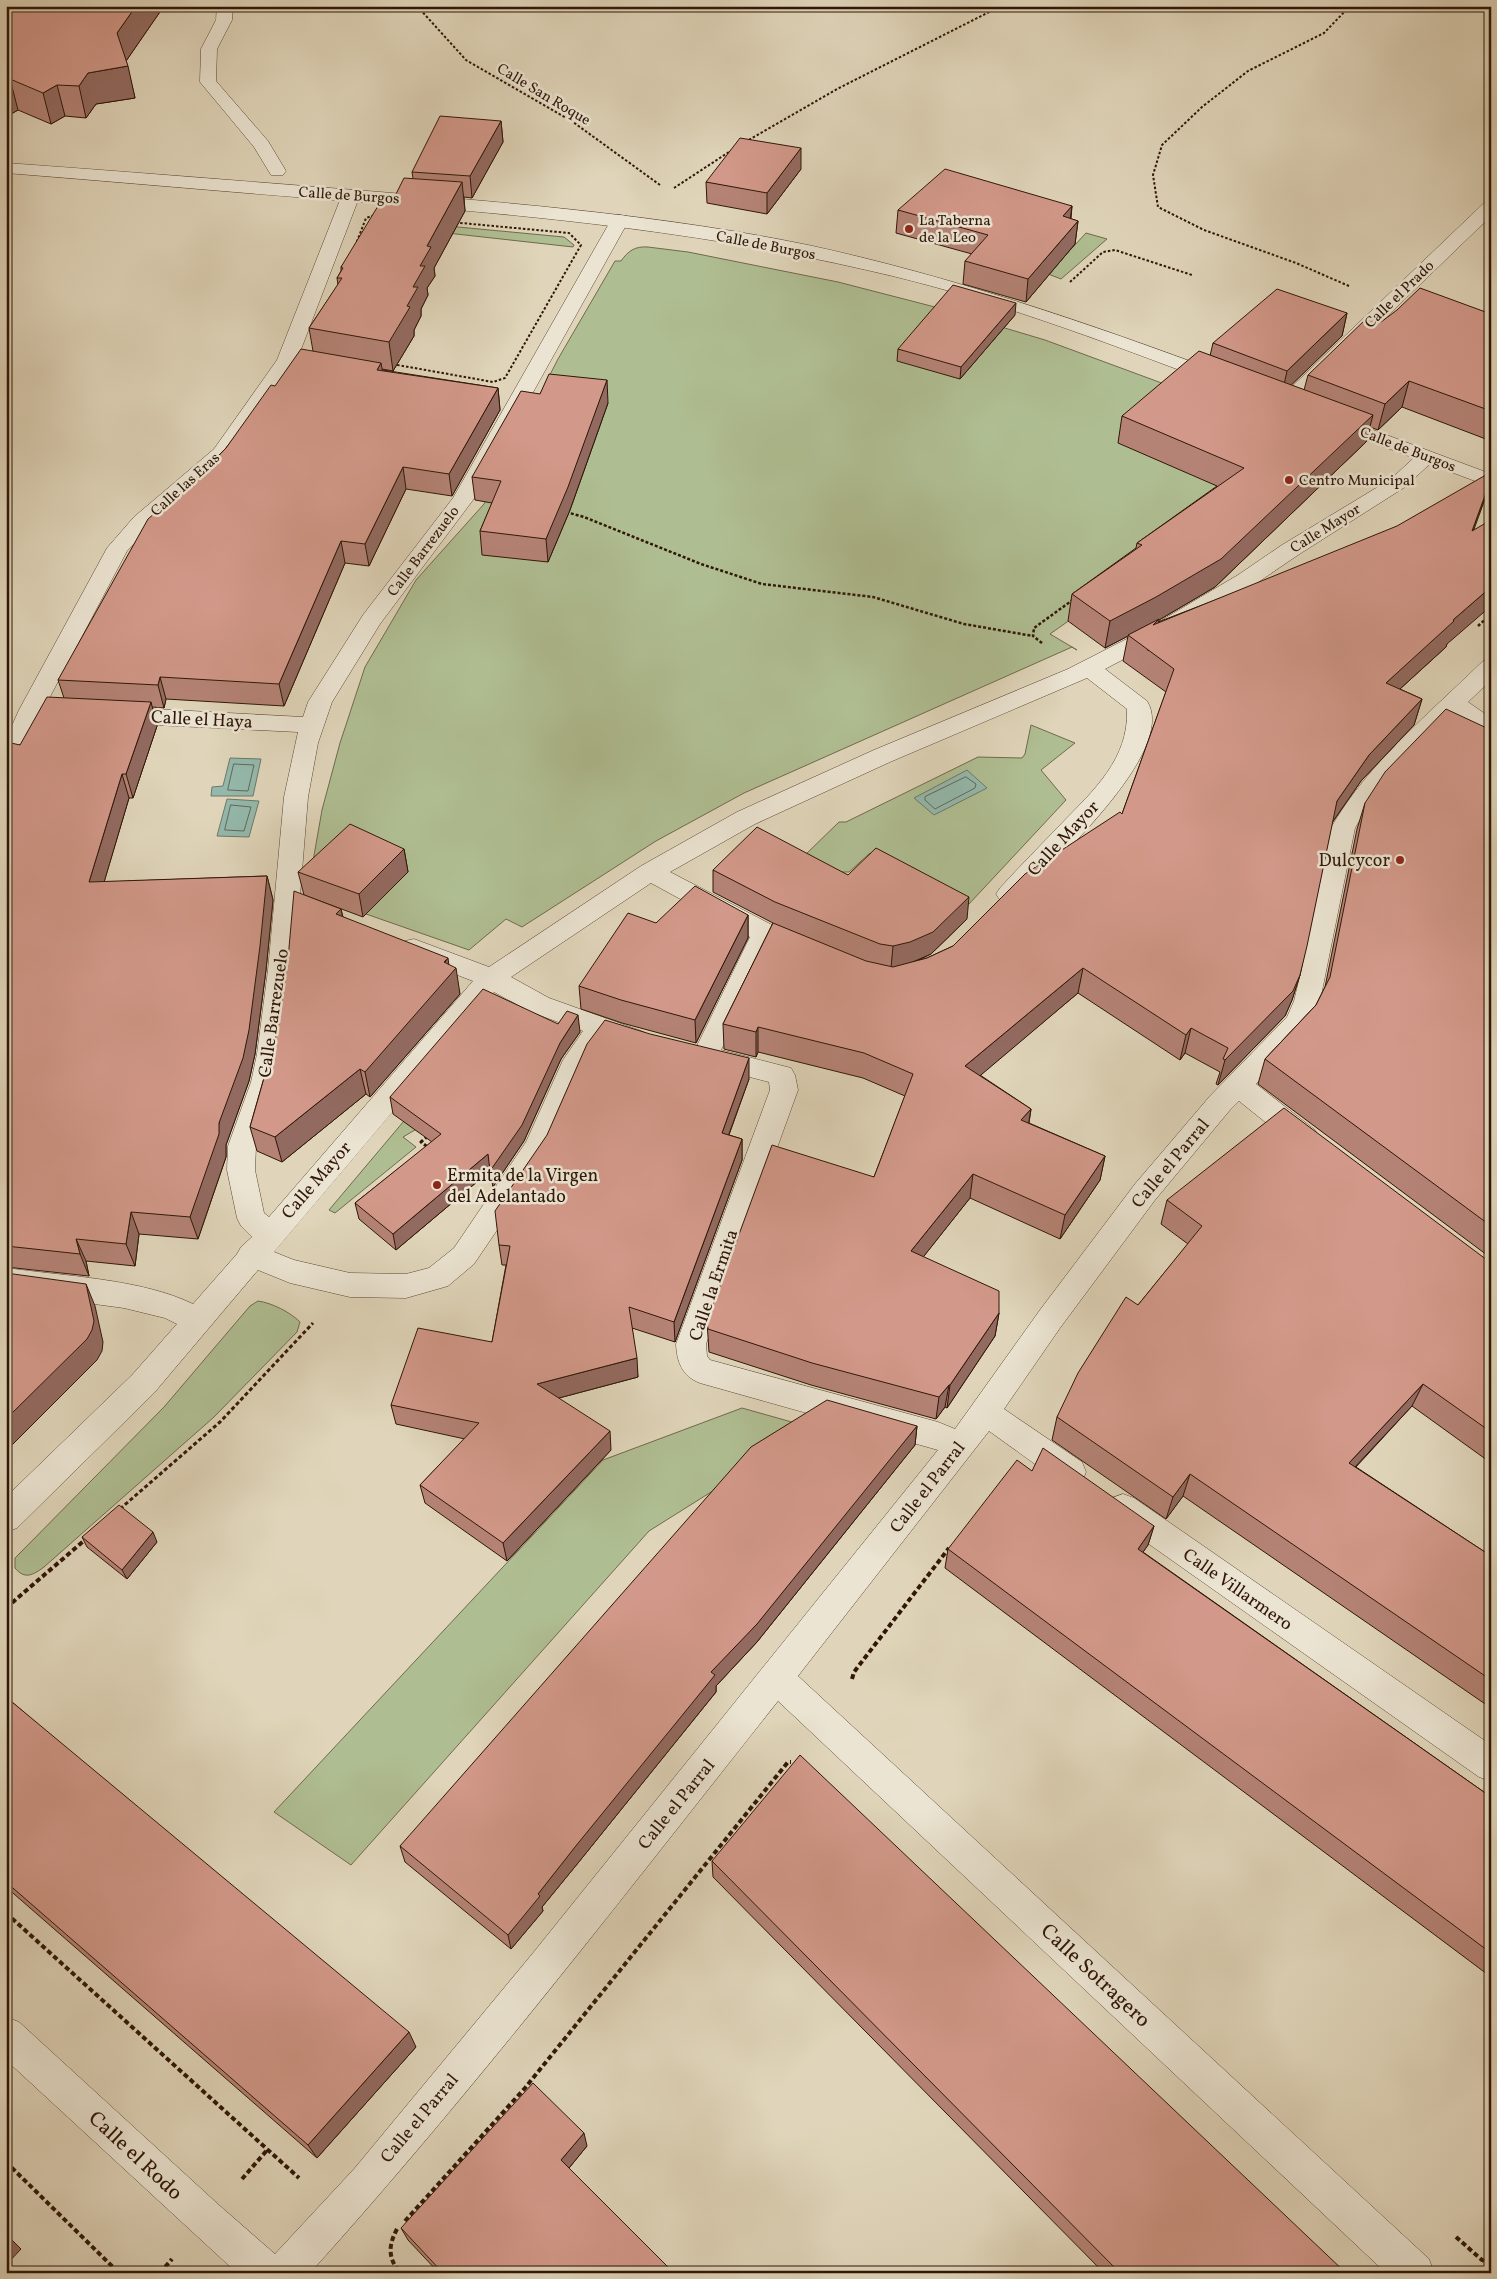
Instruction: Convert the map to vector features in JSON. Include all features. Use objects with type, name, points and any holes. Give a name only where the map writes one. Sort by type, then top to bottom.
[{"type":"street","points":[[225,6],[224,20],[208,49],[208,82],[262,145],[278,171]]},
{"type":"street","name":"Calle de Burgos","points":[[6,168],[459,203],[620,220],[701,232],[876,266],[1066,322],[1234,384]]},
{"type":"street","name":"Calle las Eras","points":[[6,766],[12,737],[41,711],[118,548],[142,522],[220,453],[257,404],[296,362],[350,195]]},
{"type":"street","name":"Calle el Prado","points":[[1277,400],[1491,206]]},
{"type":"street","name":"Calle Barrezuelo","points":[[260,1245],[251,1218],[241,1170],[242,1146],[264,1082],[270,1054],[281,970],[296,797],[306,743],[320,702],[371,620],[462,500],[509,398],[567,310],[620,220]]},
{"type":"street","name":"Calle de Burgos","points":[[1277,400],[1491,481]]},
{"type":"street","name":"Calle Mayor","points":[[6,1518],[142,1384],[491,978],[650,872],[746,818],[882,756],[1088,667],[1160,631],[1246,580],[1290,550],[1398,483],[1411,473],[1426,457]]},
{"type":"street","name":"Calle el Parral","points":[[284,2273],[367,2182],[546,1966],[776,1678],[985,1412],[1055,1311],[1145,1192],[1220,1102],[1286,1037],[1298,1022],[1307,1001],[1343,828],[1353,810],[1373,783],[1491,666]]},
{"type":"street","name":"Calle Mayor","points":[[993,910],[1109,789],[1122,772],[1135,743],[1140,722],[1139,706],[1088,667]]},
{"type":"street","points":[[1453,703],[1491,729]]},
{"type":"street","name":"Calle el Haya","points":[[99,714],[312,725]]},
{"type":"street","points":[[650,872],[765,933],[820,955]]},
{"type":"street","points":[[286,900],[313,910]]},
{"type":"street","points":[[682,1051],[765,933]]},
{"type":"street","points":[[394,941],[491,978]]},
{"type":"street","name":"Calle la Ermita","points":[[491,978],[540,1005],[600,1027],[682,1051],[782,1075],[784,1090],[690,1344],[692,1359],[700,1370],[938,1435],[959,1446]]},
{"type":"street","points":[[260,1245],[290,1271],[343,1284],[406,1286],[438,1278],[464,1256],[538,1147],[576,1060],[600,1027]]},
{"type":"street","points":[[1238,1085],[1326,1154]]},
{"type":"street","points":[[6,1280],[124,1296],[171,1307],[197,1320]]},
{"type":"street","name":"Calle Villarmero","points":[[985,1412],[1491,1765]]},
{"type":"street","name":"Calle Sotragero","points":[[776,1678],[1415,2273]]},
{"type":"street","name":"Calle el Rodo","points":[[6,2035],[206,2220],[267,2273]]},
{"type":"path","name":"Calle San Roque","points":[[417,6],[466,60],[573,122],[669,191]]},
{"type":"path","points":[[744,143],[809,104],[1001,6]]},
{"type":"path","points":[[1350,6],[1324,33],[1248,71],[1202,107],[1162,145],[1153,175],[1158,207],[1204,230],[1296,263],[1348,285],[1354,290]]},
{"type":"path","points":[[620,220],[736,148]]},
{"type":"path","points":[[375,215],[568,233],[581,244],[505,378],[500,381],[325,353],[319,351],[320,340],[366,218],[375,215]]},
{"type":"path","points":[[1064,287],[1103,252],[1115,250],[1192,276]]},
{"type":"path","points":[[559,510],[584,517],[700,564],[762,584],[873,597],[964,624],[1033,636],[1049,648]]},
{"type":"path","points":[[1033,636],[1034,628],[1079,596]]},
{"type":"path","points":[[424,1155],[431,1149],[422,1142],[435,1130]]},
{"type":"path","points":[[119,1510],[220,1422],[305,1333],[343,1284]]},
{"type":"path","points":[[6,1608],[91,1534]]},
{"type":"path","points":[[854,1672],[950,1546]]},
{"type":"path","points":[[400,2273],[392,2263],[389,2243],[398,2228],[525,2088],[788,1762],[796,1762]]},
{"type":"path","points":[[6,1914],[301,2180],[307,2179]]},
{"type":"path","points":[[6,2162],[119,2273]]},
{"type":"green space","points":[[373,219],[564,237],[574,245],[573,247],[375,225]]},
{"type":"green space","points":[[1086,233],[1107,239],[1061,279],[1048,274]]},
{"type":"green space","points":[[648,247],[688,252],[838,282],[931,306],[1045,340],[1300,434],[1094,603],[1050,634],[1072,647],[744,793],[656,841],[522,927],[506,919],[469,950],[366,914],[408,872],[355,847],[309,884],[322,810],[340,743],[365,667],[416,580],[484,504],[558,359],[615,261],[621,261],[626,254],[636,248]]},
{"type":"green space","points":[[1031,725],[1075,743],[1041,770],[1066,800],[969,904],[870,853],[849,872],[830,872],[803,857],[839,822],[846,822],[978,757],[1022,758],[1025,754]]},
{"type":"green space","points":[[425,1096],[449,1110],[403,1137],[416,1147],[335,1213],[329,1210]]},
{"type":"green space","points":[[258,1301],[275,1306],[296,1318],[300,1322],[297,1332],[214,1417],[44,1567],[29,1575],[19,1572],[15,1568],[15,1558],[164,1407],[250,1306]]},
{"type":"green space","points":[[742,1408],[813,1428],[649,1531],[351,1865],[274,1812],[603,1460]]},
{"type":"water","points":[[230,758],[261,759],[253,796],[211,796],[212,787],[223,786]]},
{"type":"water","points":[[967,770],[987,788],[934,815],[914,798]]},
{"type":"water","points":[[227,799],[259,801],[249,837],[217,836]]},
{"type":"building","points":[[6,6],[136,6],[117,33],[128,66],[88,73],[79,86],[57,85],[43,93],[10,79],[6,81]]},
{"type":"building","points":[[440,116],[501,121],[470,176],[412,172]]},
{"type":"building","points":[[740,138],[801,148],[767,193],[706,182]]},
{"type":"building","points":[[945,169],[1072,206],[1063,216],[1078,221],[1028,279],[965,261],[988,235],[898,210]]},
{"type":"building","points":[[404,178],[462,182],[427,246],[431,247],[420,266],[425,266],[413,287],[418,287],[407,306],[410,307],[389,342],[309,328],[342,278],[337,278],[343,268],[341,267],[381,201],[392,202]]},
{"type":"building","points":[[953,285],[1016,303],[961,367],[898,349]]},
{"type":"building","points":[[1420,288],[1491,314],[1491,411],[1409,381],[1385,404],[1308,375],[1368,317],[1381,322]]},
{"type":"building","points":[[1277,289],[1347,313],[1287,371],[1213,343]]},
{"type":"building","points":[[301,349],[381,363],[377,370],[498,388],[449,474],[403,467],[365,544],[341,541],[279,684],[160,677],[158,685],[58,680],[148,519],[205,470],[226,448],[271,385],[275,386]]},
{"type":"building","points":[[1199,351],[1373,415],[1221,559],[1110,621],[1072,594],[1142,545],[1137,543],[1244,468],[1122,416]]},
{"type":"building","points":[[549,374],[607,380],[568,487],[546,539],[480,531],[501,481],[472,477],[521,391],[540,394]]},
{"type":"building","points":[[1491,472],[1491,479],[1472,531],[1491,520],[1491,587],[1386,683],[1422,699],[1369,755],[1337,801],[1307,946],[1300,975],[1293,991],[1225,1060],[1223,1059],[1228,1048],[1191,1028],[1186,1035],[1083,968],[965,1066],[1031,1109],[1021,1120],[1105,1156],[1065,1215],[973,1174],[911,1251],[999,1291],[999,1313],[950,1385],[939,1397],[812,1363],[708,1329],[707,1321],[772,1145],[874,1177],[913,1074],[864,1053],[758,1027],[756,1032],[723,1024],[773,923],[866,961],[893,967],[927,958],[953,946],[1025,874],[1120,812],[1122,814],[1174,669],[1128,635],[1159,619],[1153,625],[1397,526]]},
{"type":"building","points":[[47,697],[151,702],[126,774],[122,774],[89,882],[267,876],[249,1030],[243,1058],[219,1123],[219,1134],[190,1217],[131,1212],[126,1244],[76,1239],[80,1254],[6,1246],[6,749],[11,743],[20,745]]},
{"type":"building","points":[[1446,709],[1491,730],[1491,1226],[1265,1059],[1316,1005],[1330,977],[1365,803],[1385,772]]},
{"type":"building","points":[[350,824],[404,849],[359,894],[298,872]]},
{"type":"building","points":[[757,827],[848,875],[876,848],[969,897],[933,932],[910,942],[893,946],[880,944],[775,902],[713,870]]},
{"type":"building","points":[[695,886],[748,915],[695,1020],[621,1000],[579,986],[628,913],[656,923]]},
{"type":"building","points":[[294,891],[341,909],[336,914],[448,958],[444,962],[456,968],[365,1072],[360,1069],[275,1137],[250,1127],[278,1029],[288,959]]},
{"type":"building","points":[[483,989],[558,1024],[567,1011],[578,1015],[560,1043],[522,1125],[490,1171],[488,1154],[393,1234],[355,1203],[441,1134],[390,1097]]},
{"type":"building","points":[[605,1020],[650,1034],[749,1058],[722,1133],[742,1139],[674,1322],[629,1307],[637,1358],[537,1384],[610,1431],[503,1543],[420,1485],[479,1423],[391,1405],[418,1328],[492,1342],[510,1246],[499,1245],[495,1211],[547,1135],[587,1044]]},
{"type":"building","points":[[1284,1108],[1491,1263],[1491,1432],[1423,1384],[1349,1463],[1491,1556],[1491,1680],[1190,1474],[1173,1497],[1057,1417],[1078,1373],[1126,1297],[1138,1305],[1202,1226],[1167,1200]]},
{"type":"building","points":[[6,1273],[86,1284],[94,1321],[87,1339],[6,1419]]},
{"type":"building","points":[[827,1400],[917,1426],[757,1624],[711,1672],[715,1675],[575,1847],[538,1894],[540,1896],[508,1935],[400,1846],[751,1447]]},
{"type":"building","points":[[1043,1448],[1154,1526],[1138,1549],[1491,1797],[1491,1953],[948,1549],[1017,1460],[1032,1471]]},
{"type":"building","points":[[119,1505],[153,1532],[122,1570],[82,1537]]},
{"type":"building","points":[[6,1697],[409,2032],[308,2145],[6,1882]]},
{"type":"building","points":[[800,1755],[1346,2273],[1120,2273],[712,1861]]},
{"type":"building","points":[[533,2083],[584,2133],[561,2160],[674,2273],[443,2273],[401,2228]]},
{"type":"place","name":"La Taberna de la Leo","points":[[909,229]]},
{"type":"place","name":"Centro Municipal","points":[[1289,480]]},
{"type":"place","name":"Dulcycor","points":[[1400,860]]},
{"type":"place","name":"Ermita de la Virgen del Adelantado","points":[[437,1185]]}]
